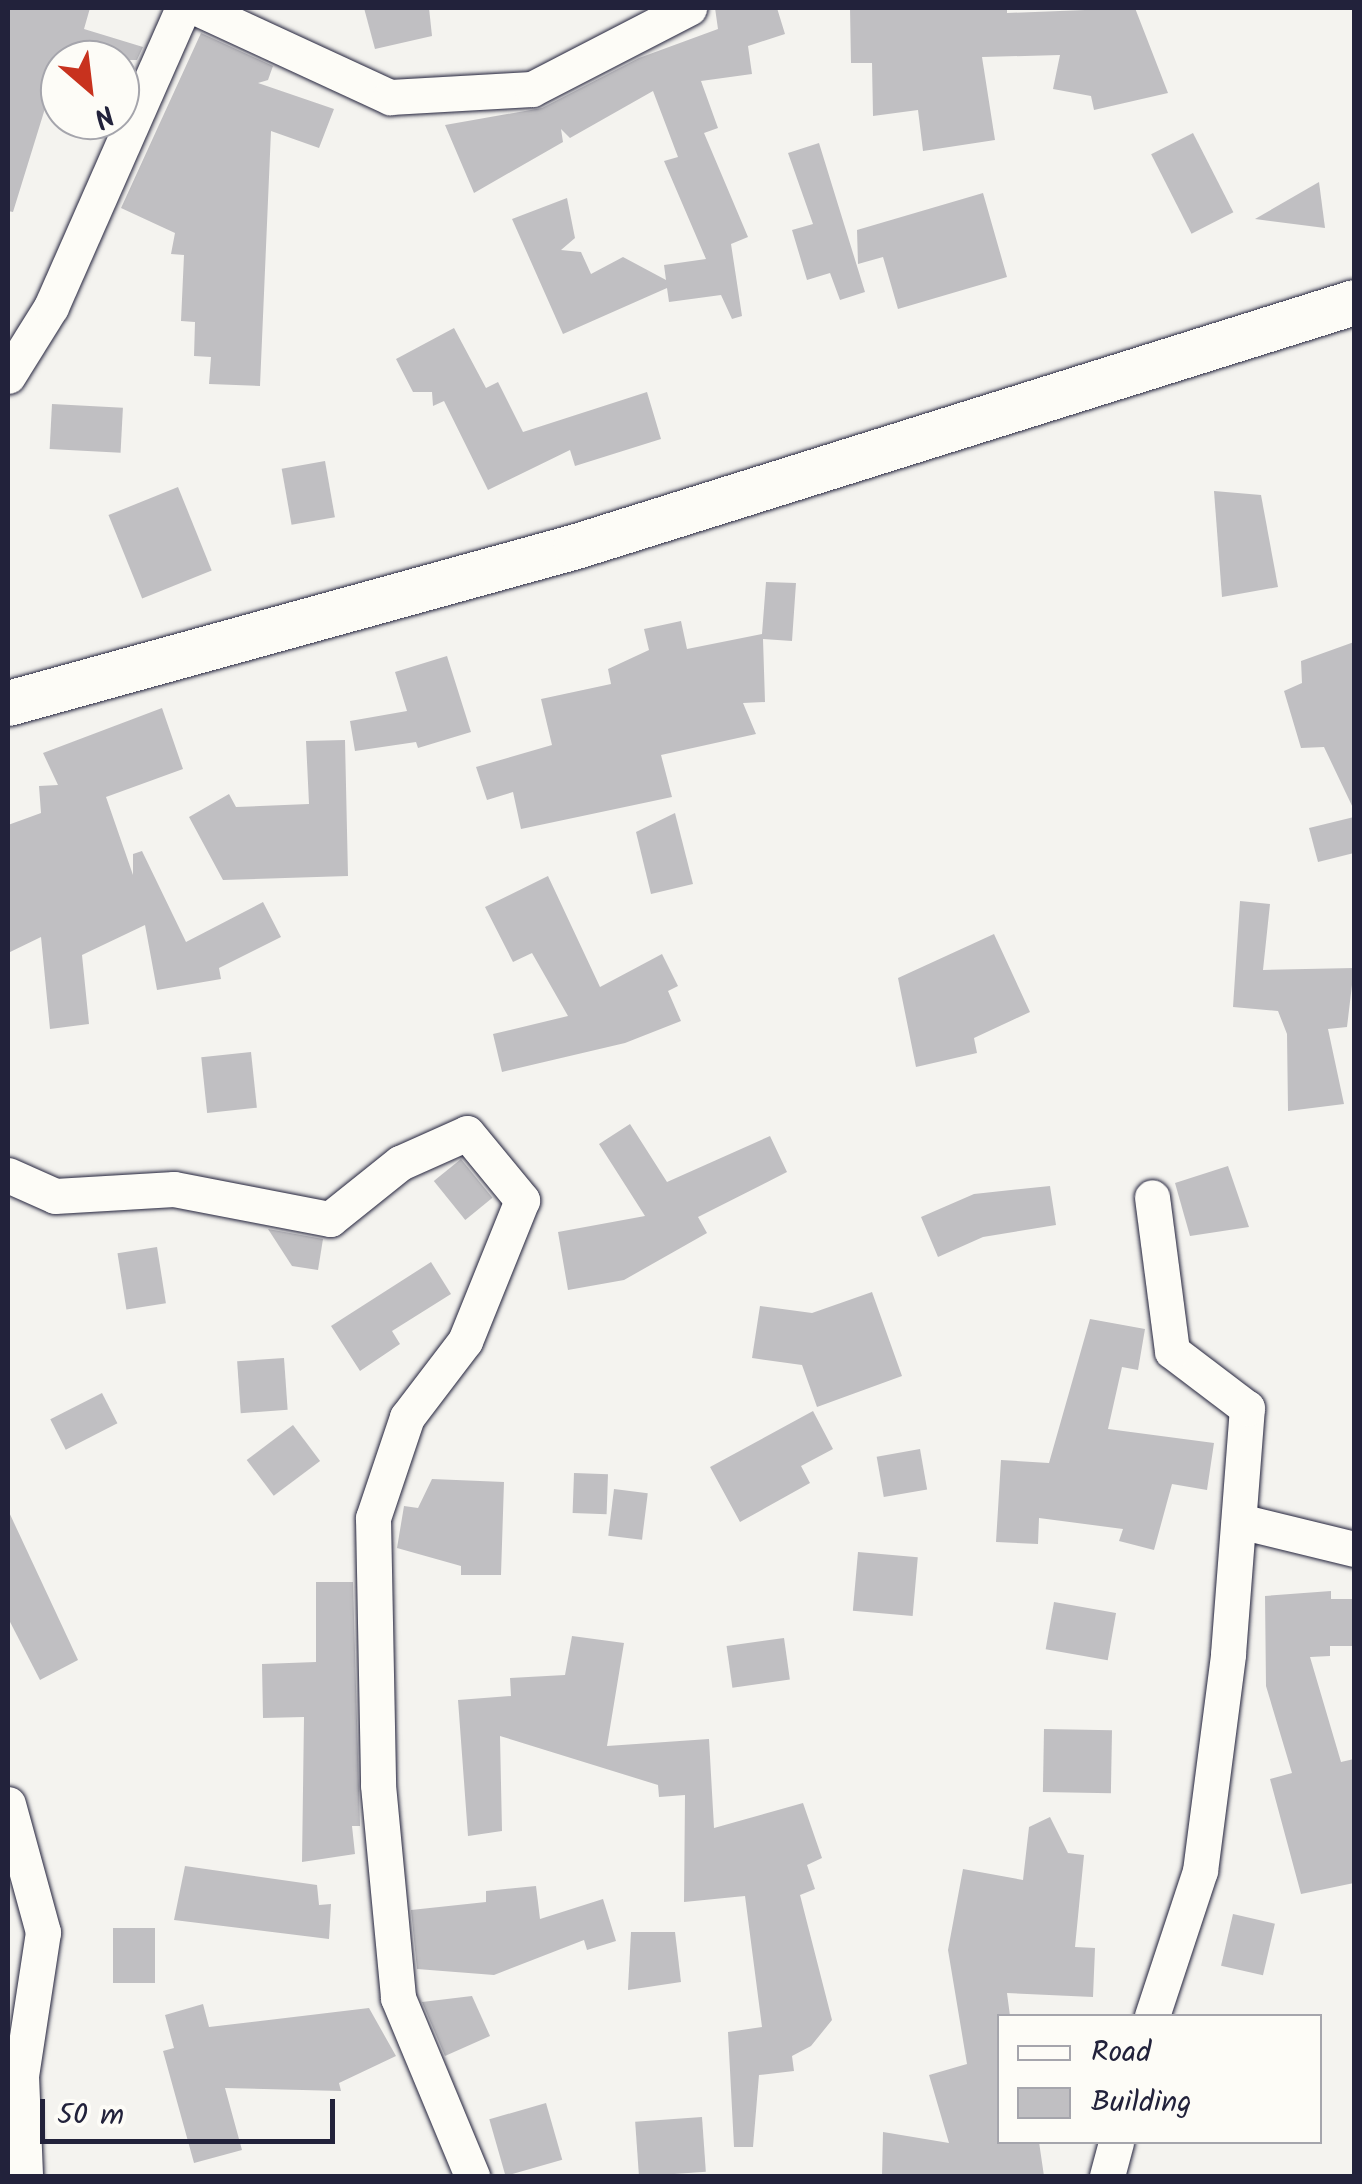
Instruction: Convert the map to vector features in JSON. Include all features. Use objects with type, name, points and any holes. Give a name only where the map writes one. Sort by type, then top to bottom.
[{"type":"street","points":[[8,376],[51,307],[182,8]]},
{"type":"street","points":[[197,8],[390,97],[532,89],[672,11]]},
{"type":"street","points":[[8,703],[576,546],[1354,302]]},
{"type":"street","points":[[8,1175],[56,1196],[174,1189],[330,1219],[400,1162],[468,1133],[522,1200],[465,1341],[407,1417],[373,1518],[378,1785],[398,1998],[472,2176]]},
{"type":"street","points":[[1152,1198],[1172,1351],[1247,1408],[1239,1521],[1200,1871],[1153,2014]]},
{"type":"street","points":[[1239,1521],[1354,1548]]},
{"type":"street","points":[[8,1804],[43,1932],[16,2134],[26,2176]]},
{"type":"street","points":[[1107,2176],[1115,2144]]},
{"type":"building","points":[[8,8],[90,8],[84,29],[120,40],[40,40],[40,125],[13,212],[8,211]]},
{"type":"building","points":[[364,8],[429,8],[432,36],[375,49]]},
{"type":"building","points":[[715,8],[777,8],[785,34],[748,46],[752,74],[701,81],[718,128],[704,133],[748,237],[731,244],[742,316],[732,319],[721,295],[669,302],[667,288],[563,334],[512,219],[567,198],[575,238],[561,250],[581,252],[591,274],[623,257],[666,280],[664,265],[706,259],[664,161],[678,157],[653,91],[570,138],[561,129],[563,142],[474,193],[445,125],[542,108],[639,58],[718,29]]},
{"type":"building","points":[[850,8],[1007,8],[1007,13],[1135,8],[1168,93],[1094,110],[1091,96],[1053,89],[1060,55],[982,57],[995,140],[923,151],[918,110],[873,116],[872,63],[851,63]]},
{"type":"building","points":[[201,33],[273,66],[268,80],[258,83],[334,109],[319,148],[271,131],[260,386],[209,384],[211,357],[194,356],[195,322],[181,321],[184,255],[171,254],[175,233],[121,208]]},
{"type":"building","points":[[1193,133],[1233,212],[1192,234],[1151,154]]},
{"type":"building","points":[[819,143],[865,292],[840,300],[830,273],[807,280],[792,230],[813,224],[788,153]]},
{"type":"building","points":[[1319,182],[1325,228],[1255,219]]},
{"type":"building","points":[[983,193],[1007,277],[898,309],[883,257],[858,264],[857,230]]},
{"type":"building","points":[[454,328],[486,388],[498,382],[523,432],[647,392],[661,439],[575,466],[570,450],[488,490],[444,401],[433,406],[432,392],[413,392],[396,359]]},
{"type":"building","points":[[52,404],[123,408],[121,453],[50,449]]},
{"type":"building","points":[[325,461],[335,517],[292,525],[282,469]]},
{"type":"building","points":[[178,487],[212,570],[142,599],[108,515]]},
{"type":"building","points":[[1214,491],[1261,495],[1278,587],[1222,597]]},
{"type":"building","points":[[766,582],[796,583],[792,641],[763,639],[765,702],[743,703],[756,734],[661,755],[672,797],[521,829],[513,792],[487,800],[476,767],[552,745],[541,699],[611,684],[608,669],[649,650],[644,629],[681,621],[687,649],[762,634]]},
{"type":"building","points":[[1354,642],[1354,810],[1324,747],[1301,748],[1284,691],[1302,683],[1301,661]]},
{"type":"building","points":[[447,656],[471,732],[418,748],[416,742],[355,751],[350,721],[407,711],[395,672]]},
{"type":"building","points":[[162,708],[183,769],[106,797],[133,875],[133,854],[142,851],[186,942],[263,902],[281,937],[219,968],[221,979],[157,990],[145,925],[82,955],[89,1024],[50,1029],[41,937],[8,953],[8,825],[41,813],[39,786],[58,785],[43,753]]},
{"type":"building","points":[[345,740],[348,876],[223,880],[189,817],[229,794],[236,807],[309,804],[306,741]]},
{"type":"building","points":[[675,813],[693,884],[651,894],[636,832]]},
{"type":"building","points":[[1354,817],[1354,853],[1318,862],[1309,828]]},
{"type":"building","points":[[548,876],[600,987],[662,954],[678,986],[668,991],[681,1021],[625,1043],[502,1072],[493,1034],[568,1016],[532,953],[513,962],[485,907]]},
{"type":"building","points":[[1240,901],[1270,904],[1263,970],[1354,968],[1347,1027],[1328,1029],[1344,1104],[1288,1111],[1287,1034],[1278,1011],[1233,1007]]},
{"type":"building","points":[[994,934],[1030,1012],[974,1038],[977,1053],[916,1067],[898,978]]},
{"type":"building","points":[[251,1052],[257,1108],[207,1113],[201,1057]]},
{"type":"building","points":[[630,1124],[667,1182],[770,1136],[787,1172],[698,1217],[707,1233],[624,1280],[568,1290],[558,1232],[645,1216],[599,1144]]},
{"type":"building","points":[[461,1159],[492,1198],[465,1220],[434,1181]]},
{"type":"building","points":[[1228,1166],[1249,1227],[1190,1236],[1175,1183]]},
{"type":"building","points":[[1050,1186],[1056,1225],[983,1237],[938,1257],[921,1217],[974,1194]]},
{"type":"building","points":[[268,1229],[323,1239],[318,1270],[292,1266]]},
{"type":"building","points":[[157,1247],[166,1303],[126,1310],[117,1253]]},
{"type":"building","points":[[431,1262],[451,1294],[392,1331],[400,1344],[360,1371],[331,1326]]},
{"type":"building","points":[[872,1292],[902,1376],[817,1407],[802,1365],[752,1358],[760,1306],[812,1313]]},
{"type":"building","points":[[1090,1319],[1145,1329],[1138,1370],[1122,1367],[1108,1429],[1214,1443],[1207,1490],[1172,1484],[1154,1550],[1119,1541],[1123,1529],[1039,1518],[1038,1544],[996,1542],[1001,1460],[1049,1463]]},
{"type":"building","points":[[284,1358],[288,1410],[241,1413],[237,1361]]},
{"type":"building","points":[[102,1393],[117,1423],[66,1450],[50,1419]]},
{"type":"building","points":[[813,1411],[833,1449],[801,1466],[810,1483],[740,1522],[710,1467]]},
{"type":"building","points":[[293,1425],[320,1461],[274,1496],[247,1460]]},
{"type":"building","points":[[920,1449],[927,1489],[884,1497],[877,1457]]},
{"type":"building","points":[[574,1473],[608,1474],[607,1514],[573,1513]]},
{"type":"building","points":[[432,1479],[504,1482],[501,1575],[461,1575],[461,1566],[397,1548],[404,1506],[418,1508]]},
{"type":"building","points":[[614,1489],[648,1493],[642,1540],[608,1536]]},
{"type":"building","points":[[8,1510],[78,1660],[40,1680],[8,1618]]},
{"type":"building","points":[[858,1552],[918,1557],[913,1616],[853,1611]]},
{"type":"building","points":[[316,1582],[353,1582],[360,1826],[352,1826],[355,1854],[302,1862],[304,1717],[263,1718],[262,1664],[316,1662]]},
{"type":"building","points":[[1331,1591],[1331,1599],[1354,1599],[1354,1646],[1330,1646],[1330,1656],[1310,1657],[1341,1762],[1354,1759],[1354,1883],[1301,1894],[1270,1779],[1292,1773],[1266,1686],[1265,1596]]},
{"type":"building","points":[[1054,1602],[1116,1613],[1108,1660],[1046,1649]]},
{"type":"building","points":[[572,1636],[624,1643],[607,1746],[709,1739],[714,1828],[803,1803],[822,1858],[807,1865],[815,1889],[800,1895],[832,2020],[811,2046],[792,2056],[794,2071],[759,2075],[753,2147],[734,2147],[728,2032],[762,2027],[745,1896],[684,1902],[685,1795],[659,1797],[658,1785],[500,1736],[502,1831],[468,1836],[458,1700],[511,1696],[510,1678],[565,1675]]},
{"type":"building","points":[[784,1638],[790,1680],[732,1688],[727,1646]]},
{"type":"building","points":[[1044,1729],[1112,1730],[1111,1793],[1043,1792]]},
{"type":"building","points":[[1050,1817],[1068,1853],[1084,1855],[1075,1947],[1095,1948],[1093,1997],[1007,1993],[1010,2014],[997,2014],[997,2144],[1039,2144],[1044,2176],[882,2176],[883,2132],[949,2143],[929,2075],[967,2064],[948,1950],[963,1869],[1023,1880],[1029,1827]]},
{"type":"building","points":[[185,1866],[317,1885],[319,1905],[331,1904],[329,1939],[174,1920]]},
{"type":"building","points":[[536,1886],[540,1919],[603,1899],[616,1941],[587,1950],[584,1940],[494,1975],[417,1969],[411,1910],[486,1902],[486,1891]]},
{"type":"building","points":[[1233,1914],[1275,1924],[1263,1975],[1221,1966]]},
{"type":"building","points":[[113,1928],[155,1928],[155,1983],[113,1983]]},
{"type":"building","points":[[631,1932],[675,1932],[681,1982],[628,1990]]},
{"type":"building","points":[[472,1996],[490,2036],[445,2056],[422,2002]]},
{"type":"building","points":[[203,2004],[209,2027],[369,2008],[396,2056],[339,2083],[341,2091],[225,2088],[242,2150],[194,2163],[163,2051],[174,2048],[165,2015]]},
{"type":"building","points":[[546,2103],[562,2160],[506,2176],[489,2119]]},
{"type":"building","points":[[702,2117],[706,2172],[639,2176],[635,2122]]}]
